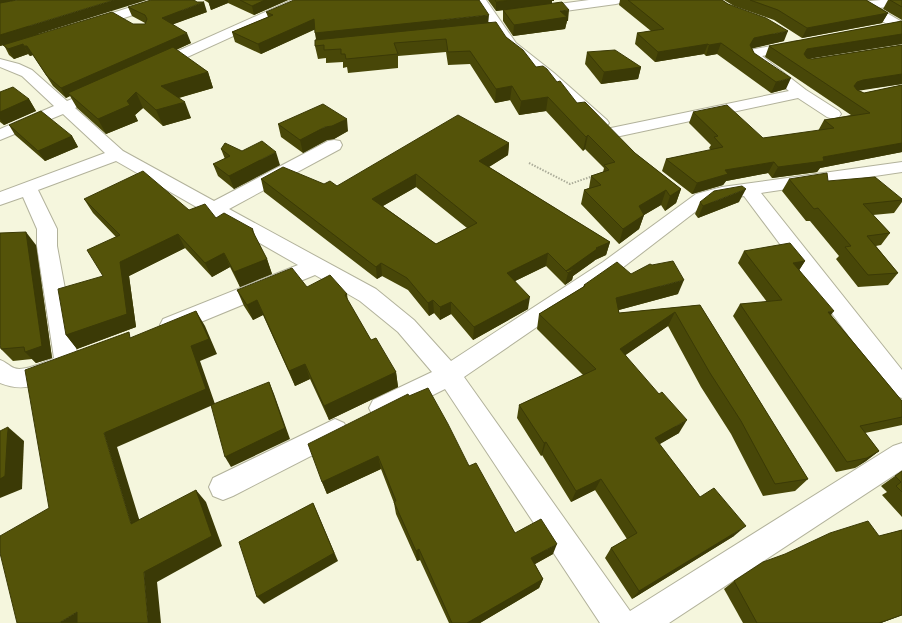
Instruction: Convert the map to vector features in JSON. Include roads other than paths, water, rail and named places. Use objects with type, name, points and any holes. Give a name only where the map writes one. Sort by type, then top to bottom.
[{"type":"street","points":[[80,28],[165,0]]},
{"type":"street","points":[[142,72],[302,0]]},
{"type":"street","points":[[480,0],[490,25],[511,46],[576,99],[617,139],[801,93]]},
{"type":"street","points":[[523,13],[616,0]]},
{"type":"street","points":[[860,3],[902,2]]},
{"type":"street","points":[[860,3],[900,26]]},
{"type":"street","points":[[117,15],[130,22]]},
{"type":"street","points":[[490,25],[507,15]]},
{"type":"street","points":[[877,30],[900,26]]},
{"type":"street","points":[[784,33],[807,43],[755,53],[754,56],[801,93],[833,114]]},
{"type":"street","points":[[2,55],[14,67],[27,73],[117,155],[368,295],[406,326],[449,374],[619,623]]},
{"type":"street","points":[[0,135],[86,98]]},
{"type":"street","points":[[214,209],[334,145]]},
{"type":"street","points":[[0,199],[117,155]]},
{"type":"street","points":[[224,487],[449,374],[610,267],[686,202],[748,189],[902,166]]},
{"type":"street","points":[[28,188],[47,229],[47,246],[67,364]]},
{"type":"street","points":[[748,189],[902,388]]},
{"type":"street","points":[[153,332],[316,266]]},
{"type":"street","points":[[0,370],[4,376],[14,379],[24,379],[89,356]]},
{"type":"street","points":[[641,623],[902,455]]}]
